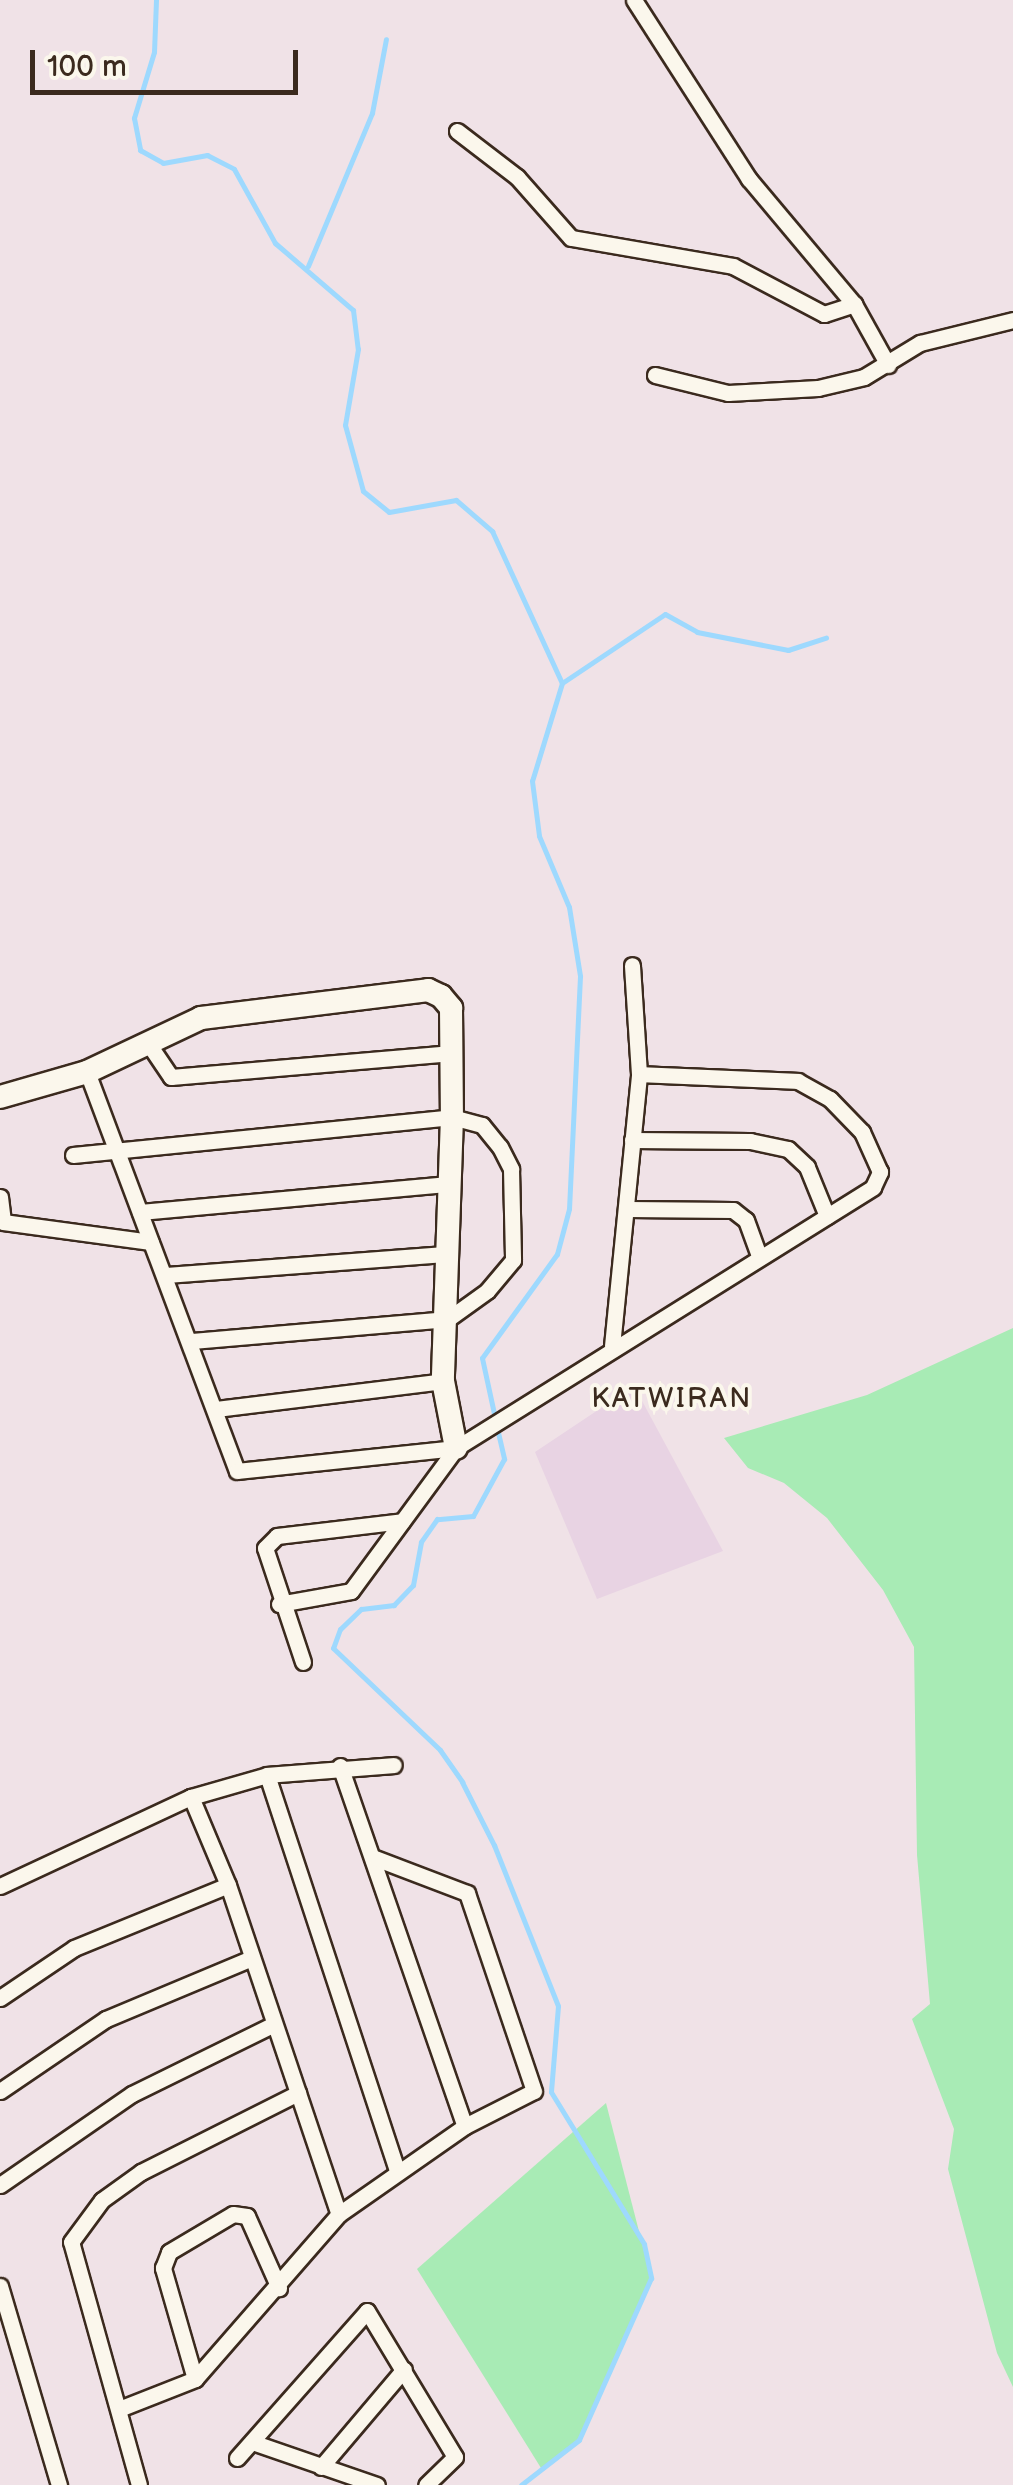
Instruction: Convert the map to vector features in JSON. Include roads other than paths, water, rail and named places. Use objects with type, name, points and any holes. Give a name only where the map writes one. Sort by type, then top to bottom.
[{"type":"street","points":[[634,0],[749,179],[854,304],[888,365]]},
{"type":"street","points":[[458,131],[516,176],[570,238],[734,266],[824,314],[854,304]]},
{"type":"street","points":[[655,374],[742,393],[818,388],[888,365],[920,343],[1013,320]]},
{"type":"street","points":[[612,1346],[640,1074],[632,966]]},
{"type":"street","points":[[0,1097],[86,1072],[201,1018],[428,990],[451,1008],[448,1319],[443,1381],[456,1448]]},
{"type":"street","points":[[148,1043],[171,1076],[452,1054]]},
{"type":"street","points":[[86,1072],[192,1341],[237,1471],[456,1448]]},
{"type":"street","points":[[279,1604],[350,1591],[456,1448],[612,1346],[874,1187],[880,1172],[862,1132],[830,1099],[798,1081],[640,1074]]},
{"type":"street","points":[[73,1156],[452,1117],[482,1125],[511,1169],[513,1260],[487,1291],[448,1319],[192,1341]]},
{"type":"street","points":[[632,1140],[750,1141],[788,1149],[807,1167],[827,1216]]},
{"type":"street","points":[[140,1212],[450,1184]]},
{"type":"street","points":[[0,1197],[3,1222],[151,1242]]},
{"type":"street","points":[[628,1209],[733,1210],[746,1220],[759,1256]]},
{"type":"street","points":[[166,1275],[448,1254]]},
{"type":"street","points":[[216,1409],[443,1381]]},
{"type":"street","points":[[303,1662],[279,1604],[266,1548],[277,1536],[402,1521]]},
{"type":"street","points":[[0,1886],[191,1797],[267,1775],[340,1766],[394,1765]]},
{"type":"street","points":[[340,1766],[465,2126]]},
{"type":"street","points":[[267,1775],[397,2170]]},
{"type":"street","points":[[191,1797],[228,1884],[340,2214]]},
{"type":"street","points":[[119,2409],[195,2379],[279,2288],[340,2214],[397,2170],[465,2126],[534,2091],[467,1893],[375,1858]]},
{"type":"street","points":[[0,1998],[74,1948],[228,1884]]},
{"type":"street","points":[[0,2090],[106,2019],[252,1958]]},
{"type":"street","points":[[0,2185],[132,2094],[274,2024]]},
{"type":"street","points":[[139,2485],[71,2242],[83,2219],[141,2172],[298,2093]]},
{"type":"street","points":[[195,2379],[164,2268],[169,2252],[233,2214],[247,2216],[279,2288]]},
{"type":"street","points":[[0,2286],[59,2485]]},
{"type":"street","points":[[237,2458],[367,2311],[455,2457],[426,2485]]},
{"type":"street","points":[[322,2466],[404,2369]]},
{"type":"street","points":[[252,2442],[377,2485]]},
{"type":"waterway","points":[[156,0],[154,52],[134,118],[140,150],[163,163],[207,155],[234,169],[275,243],[353,310],[358,349],[345,425],[363,491],[389,512],[456,500],[492,531],[562,683],[532,781],[539,836],[569,907],[580,976],[569,1209],[557,1254],[482,1358],[495,1418]]},
{"type":"waterway","points":[[308,266],[372,113],[386,39]]},
{"type":"waterway","points":[[562,683],[665,614],[697,632],[788,650],[826,638]]},
{"type":"waterway","points":[[497,1428],[504,1459],[473,1516],[437,1519],[421,1542],[413,1585],[394,1605],[361,1609],[340,1629],[333,1648],[440,1750],[462,1782],[494,1845],[558,2006],[551,2092],[644,2244],[651,2278],[579,2440],[521,2485]]},
{"type":"district","name":"KATWIRAN","points":[[672,1399]]}]
